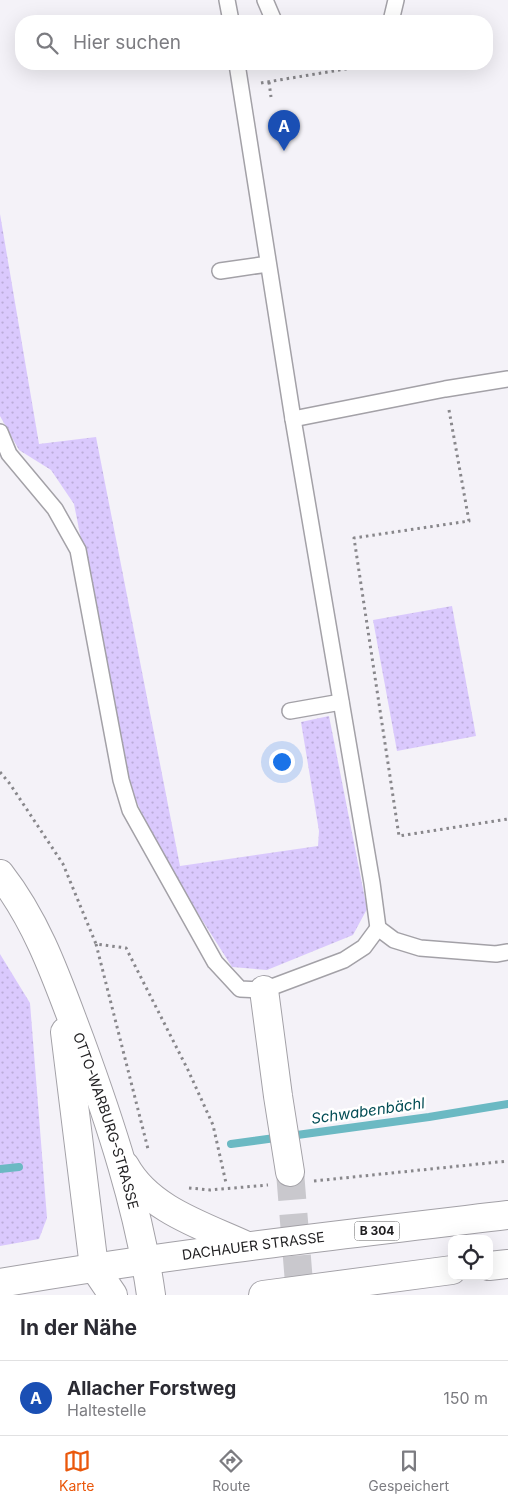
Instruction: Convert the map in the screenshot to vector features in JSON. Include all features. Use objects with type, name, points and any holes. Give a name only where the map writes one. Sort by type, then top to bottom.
[{"type":"main road","name":"OTTO-WARBURG-STRASSE","points":[[0,874],[16,895],[42,942],[108,1116],[146,1260],[151,1295]]},
{"type":"main road","name":"OTTO-WARBURG-STRASSE","points":[[59,984],[94,1267]]},
{"type":"main road","points":[[264,990],[290,1180]]},
{"type":"main road","points":[[118,1155],[132,1178],[144,1191],[165,1207],[247,1246]]},
{"type":"main road","name":"DACHAUER STRASSE","points":[[0,1283],[94,1267],[247,1246],[508,1215]]},
{"type":"main road","points":[[139,1295],[146,1260]]},
{"type":"main road","points":[[493,1266],[508,1264]]},
{"type":"main road","points":[[94,1267],[113,1295]]},
{"type":"main road","points":[[263,1295],[448,1271]]},
{"type":"lane","points":[[227,0],[230,15]]},
{"type":"lane","points":[[265,0],[271,15]]},
{"type":"lane","points":[[392,15],[396,0]]},
{"type":"lane","points":[[0,432],[9,454],[55,509],[78,550],[121,780],[130,810],[215,962],[240,989],[264,990],[344,960],[364,947],[378,928],[372,883],[293,420],[238,70]]},
{"type":"lane","points":[[220,272],[268,264]]},
{"type":"lane","points":[[293,420],[445,390],[508,380]]},
{"type":"lane","points":[[290,711],[340,702]]},
{"type":"lane","points":[[378,928],[394,940],[420,948],[496,954],[508,952]]},
{"type":"path","points":[[241,86],[340,70]]},
{"type":"path","points":[[268,82],[271,97]]},
{"type":"path","points":[[445,390],[469,521],[354,538],[399,836],[508,819]]},
{"type":"path","points":[[0,772],[63,864],[96,944],[150,1155]]},
{"type":"path","points":[[96,944],[126,948],[188,1070],[213,1125],[226,1183]]},
{"type":"path","points":[[184,1188],[210,1190],[290,1180],[508,1161]]},
{"type":"shaded area","points":[[0,214],[39,444],[96,437],[180,866],[318,846],[319,831],[301,722],[329,716],[367,909],[353,935],[267,970],[232,967],[164,860],[131,790],[74,504],[51,470],[19,450],[0,416]]},
{"type":"shaded area","points":[[452,606],[476,736],[397,751],[373,620]]},
{"type":"shaded area","points":[[0,954],[30,1003],[47,1218],[39,1239],[0,1246]]},
{"type":"waterway","name":"Schwabenbächl","points":[[231,1144],[429,1117],[508,1104]]},
{"type":"waterway","name":"Schwabenbächl","points":[[0,1169],[19,1167]]},
{"type":"tunnel","points":[[290,1172],[300,1295]]},
{"type":"place","name":"Allacher Forstweg","points":[[284,151]]}]
